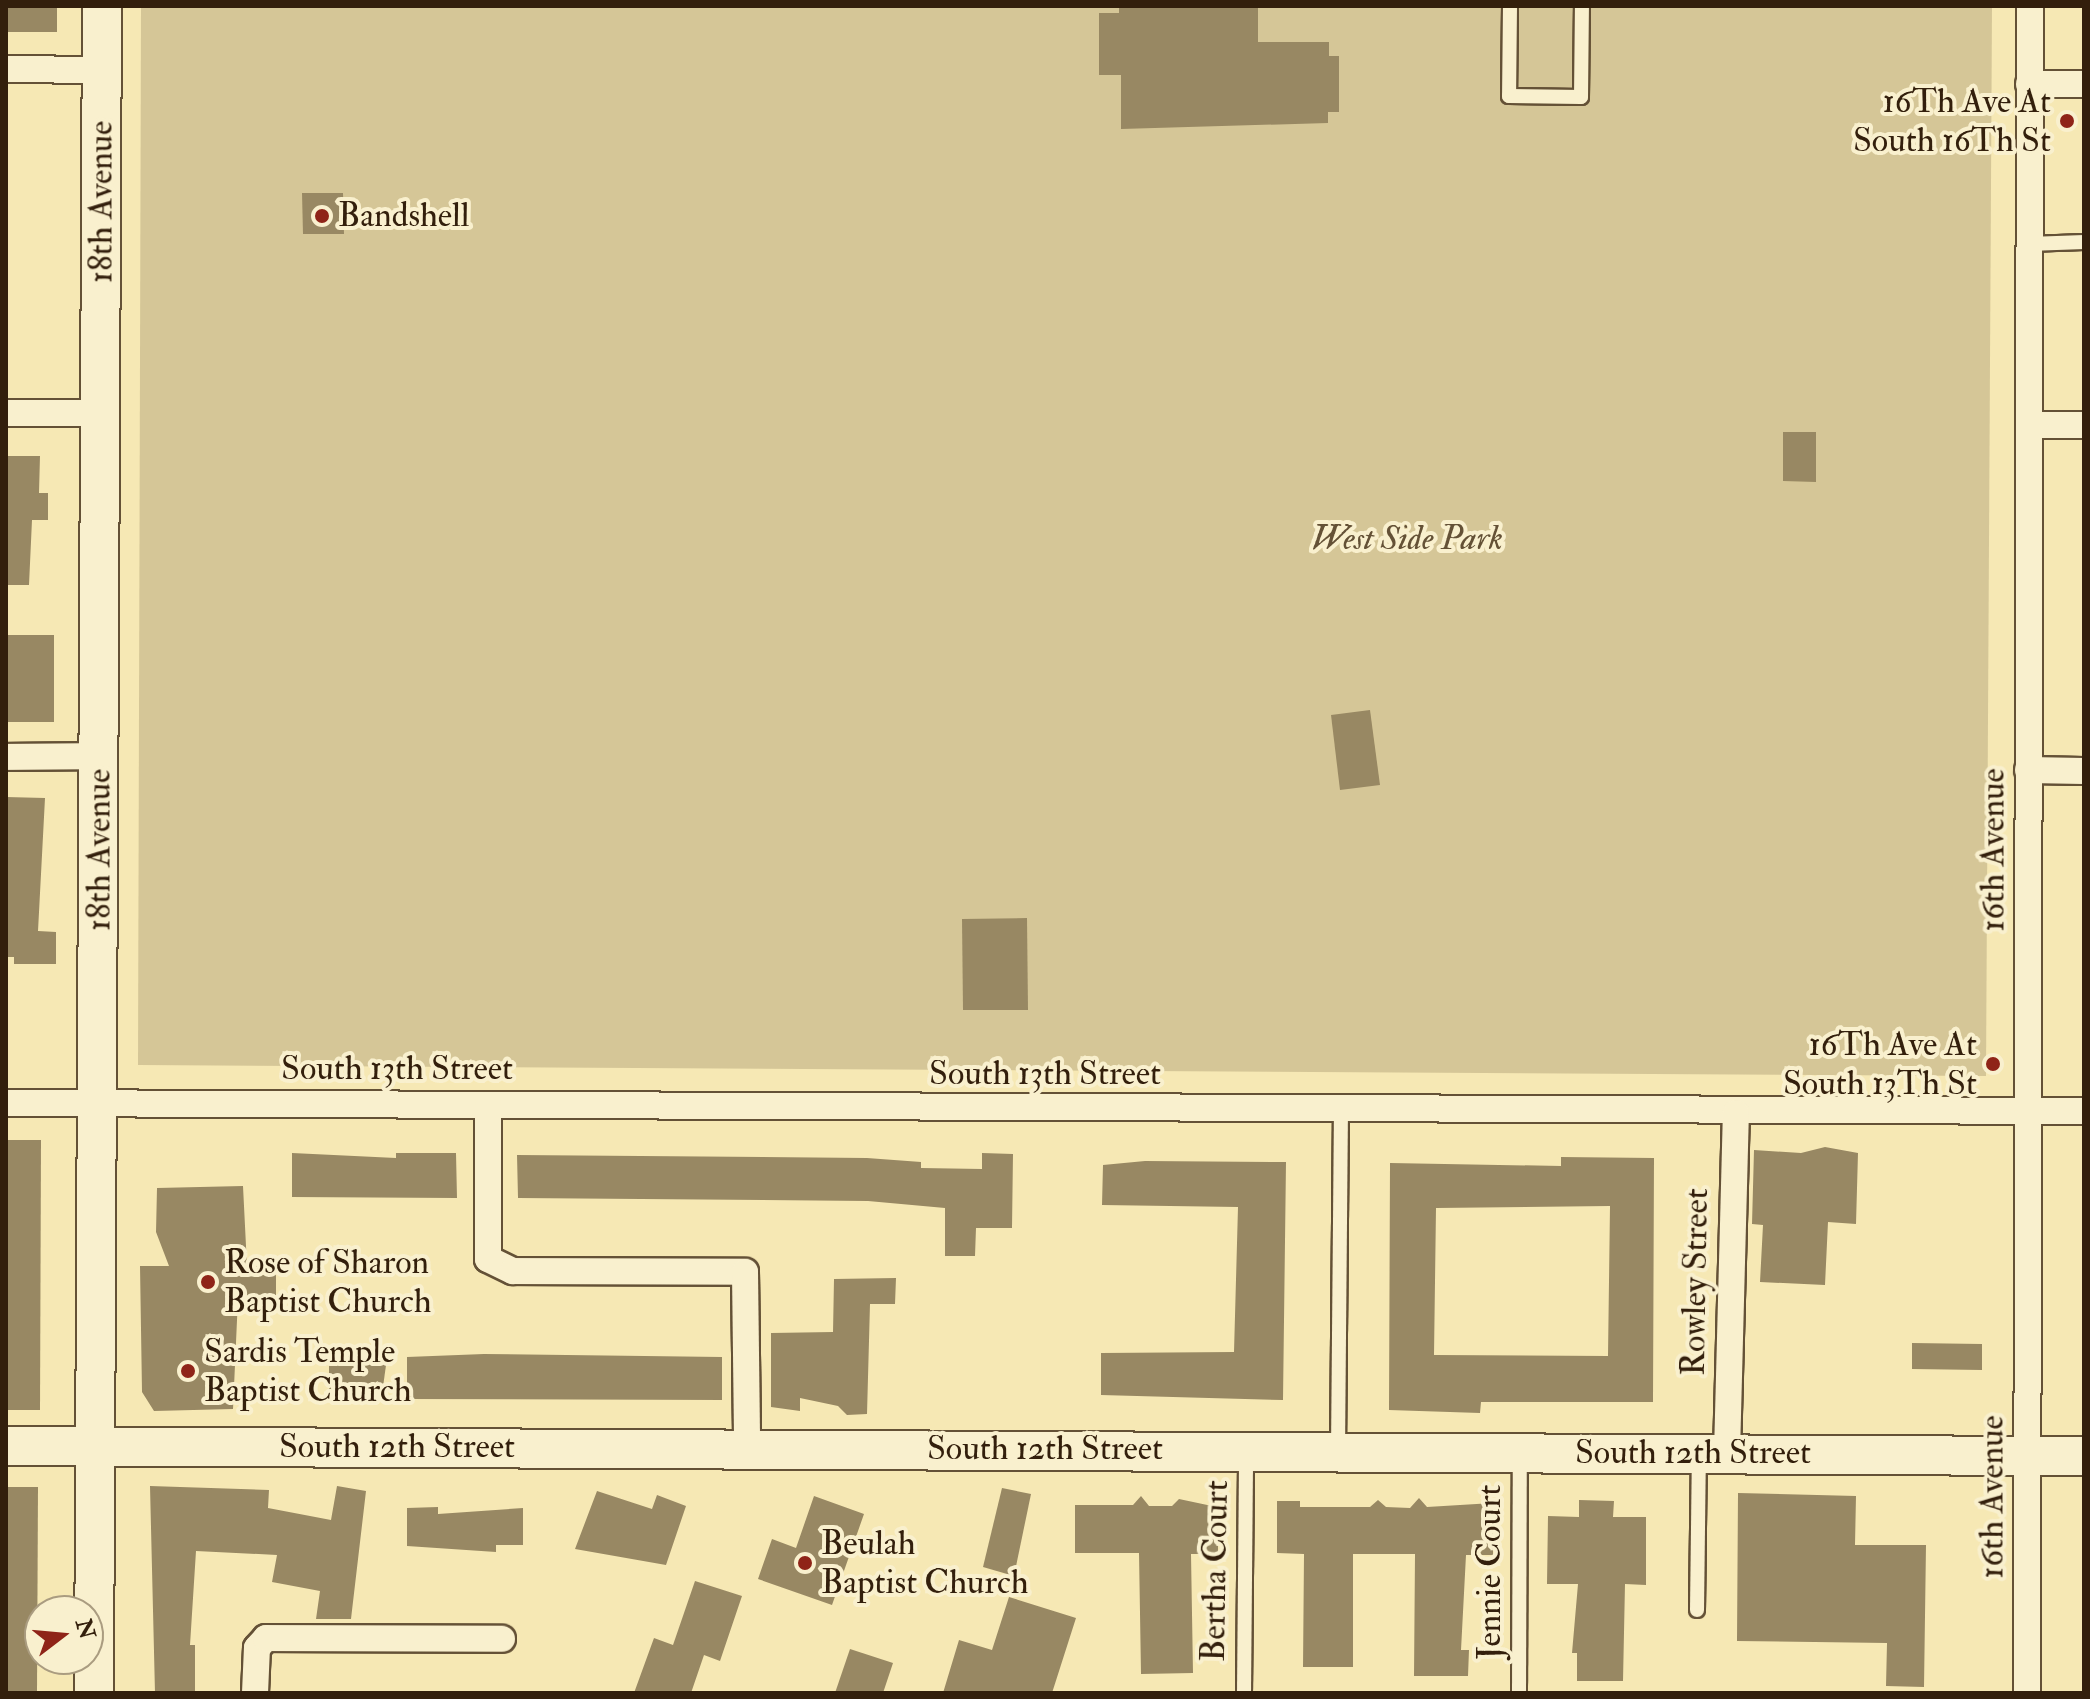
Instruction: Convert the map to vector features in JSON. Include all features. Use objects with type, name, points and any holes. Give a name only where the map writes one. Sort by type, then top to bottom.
[{"type":"street","name":"18th Avenue","points":[[94,1693],[102,6]]},
{"type":"street","name":"16th Avenue","points":[[2027,1693],[2030,6]]},
{"type":"street","points":[[6,69],[102,70]]},
{"type":"street","points":[[2029,84],[2084,84]]},
{"type":"street","points":[[6,413],[99,413]]},
{"type":"street","points":[[2029,425],[2084,425]]},
{"type":"street","points":[[6,757],[99,756]]},
{"type":"street","points":[[2028,770],[2084,771]]},
{"type":"street","name":"South 13th Street","points":[[6,1103],[1341,1113],[2084,1111]]},
{"type":"street","points":[[488,1105],[488,1259],[513,1271],[745,1272],[747,1447]]},
{"type":"street","name":"Rowley Street","points":[[1713,1453],[1736,1113]]},
{"type":"street","name":"South 12th Street","points":[[6,1446],[747,1447],[2084,1456]]},
{"type":"street","points":[[255,1693],[257,1648],[266,1638],[502,1639]]},
{"type":"lane","points":[[1510,6],[1509,96],[1581,97],[1582,6]]},
{"type":"lane","points":[[2029,244],[2084,242]]},
{"type":"lane","points":[[1338,1450],[1341,1113]]},
{"type":"lane","name":"Bertha Court","points":[[1244,1693],[1246,1450]]},
{"type":"lane","name":"Jennie Court","points":[[1519,1693],[1520,1452]]},
{"type":"lane","points":[[1697,1610],[1713,1453]]},
{"type":"green space","name":"West Side Park","points":[[141,6],[1992,6],[1986,1076],[138,1065]]},
{"type":"building","points":[[6,6],[57,6],[57,32],[6,32]]},
{"type":"building","points":[[1119,6],[1258,6],[1258,42],[1329,42],[1329,56],[1339,56],[1339,112],[1328,112],[1328,123],[1121,129],[1121,75],[1099,75],[1099,13],[1119,13]]},
{"type":"building","name":"Bandshell","points":[[302,193],[343,193],[344,234],[303,234]]},
{"type":"building","points":[[1783,432],[1816,432],[1816,482],[1783,481]]},
{"type":"building","points":[[6,456],[40,456],[39,493],[48,493],[48,520],[32,520],[29,585],[6,585]]},
{"type":"building","points":[[6,635],[54,635],[54,722],[6,722]]},
{"type":"building","points":[[1370,710],[1380,785],[1340,790],[1331,715]]},
{"type":"building","points":[[6,797],[45,798],[38,931],[56,932],[56,964],[14,964],[14,957],[6,957]]},
{"type":"building","points":[[1027,918],[1028,1010],[963,1010],[962,919]]},
{"type":"building","points":[[6,1140],[41,1140],[40,1410],[6,1410]]},
{"type":"building","points":[[1825,1147],[1858,1153],[1856,1224],[1828,1222],[1825,1285],[1760,1282],[1763,1225],[1752,1224],[1754,1150],[1801,1153]]},
{"type":"building","points":[[292,1153],[396,1158],[396,1153],[456,1153],[457,1198],[292,1197]]},
{"type":"building","points":[[982,1153],[1013,1154],[1012,1228],[976,1228],[975,1256],[945,1256],[945,1208],[868,1201],[518,1198],[517,1155],[867,1158],[921,1162],[921,1168],[982,1169]]},
{"type":"building","points":[[1561,1157],[1654,1158],[1653,1402],[1481,1402],[1480,1413],[1389,1410],[1390,1163],[1561,1166]],"holes":[[[1610,1206],[1608,1356],[1434,1355],[1436,1208]]]},
{"type":"building","points":[[1145,1161],[1286,1162],[1283,1400],[1101,1395],[1101,1353],[1234,1352],[1238,1207],[1102,1205],[1103,1165]]},
{"type":"building","points":[[243,1186],[247,1266],[276,1266],[276,1298],[238,1298],[233,1409],[154,1411],[142,1392],[140,1266],[169,1266],[156,1232],[157,1188]]},
{"type":"building","points":[[896,1278],[895,1304],[870,1304],[867,1414],[847,1415],[838,1406],[800,1398],[800,1411],[771,1407],[771,1333],[833,1332],[834,1279]]},
{"type":"building","points":[[1912,1343],[1982,1344],[1982,1370],[1912,1369]]},
{"type":"building","points":[[484,1354],[722,1357],[722,1400],[407,1399],[407,1357]]},
{"type":"building","points":[[329,1355],[387,1358],[382,1394],[329,1394]]},
{"type":"building","points":[[150,1486],[269,1490],[268,1508],[331,1520],[337,1486],[366,1491],[351,1619],[316,1619],[320,1591],[272,1582],[277,1555],[196,1551],[190,1645],[195,1645],[195,1693],[155,1693]]},
{"type":"building","points":[[6,1487],[38,1487],[37,1595],[24,1595],[24,1675],[37,1675],[37,1693],[6,1693]]},
{"type":"building","points":[[1002,1488],[1031,1494],[1014,1576],[983,1567]]},
{"type":"building","points":[[597,1491],[652,1509],[657,1495],[686,1506],[666,1565],[575,1549]]},
{"type":"building","points":[[1738,1493],[1856,1496],[1855,1545],[1926,1545],[1924,1687],[1886,1686],[1887,1643],[1737,1641]]},
{"type":"building","name":"Beulah Baptist Church","points":[[814,1496],[864,1514],[832,1605],[758,1579],[772,1539],[796,1548]]},
{"type":"building","points":[[1141,1496],[1149,1506],[1172,1506],[1179,1499],[1212,1506],[1226,1518],[1218,1527],[1218,1554],[1191,1554],[1193,1673],[1141,1674],[1139,1553],[1075,1553],[1075,1505],[1133,1505]]},
{"type":"building","points":[[1419,1498],[1427,1507],[1493,1503],[1493,1555],[1466,1555],[1461,1650],[1469,1650],[1468,1676],[1414,1676],[1415,1554],[1353,1554],[1353,1667],[1303,1667],[1304,1554],[1277,1553],[1277,1501],[1300,1501],[1300,1507],[1370,1507],[1378,1500],[1386,1507],[1410,1508]]},
{"type":"building","points":[[1579,1500],[1614,1501],[1613,1517],[1646,1517],[1646,1585],[1625,1584],[1623,1681],[1577,1681],[1577,1653],[1572,1653],[1578,1584],[1547,1584],[1548,1516],[1579,1517]]},
{"type":"building","points":[[438,1507],[438,1514],[523,1508],[523,1545],[496,1545],[496,1552],[407,1546],[407,1508]]},
{"type":"building","points":[[695,1581],[742,1596],[720,1661],[704,1655],[691,1693],[634,1693],[654,1638],[673,1645]]},
{"type":"building","points":[[1009,1597],[1076,1618],[1052,1693],[943,1693],[959,1640],[992,1650]]},
{"type":"building","points":[[850,1649],[893,1663],[883,1693],[835,1693]]},
{"type":"place","name":"16Th Ave At South 16Th St","points":[[2067,121]]},
{"type":"place","name":"Bandshell","points":[[322,216]]},
{"type":"place","name":"16Th Ave At South 13Th St","points":[[1993,1064]]},
{"type":"place","name":"Rose of Sharon Baptist Church","points":[[208,1282]]},
{"type":"place","name":"Sardis Temple Baptist Church","points":[[188,1371]]},
{"type":"place","name":"Beulah Baptist Church","points":[[805,1563]]}]
